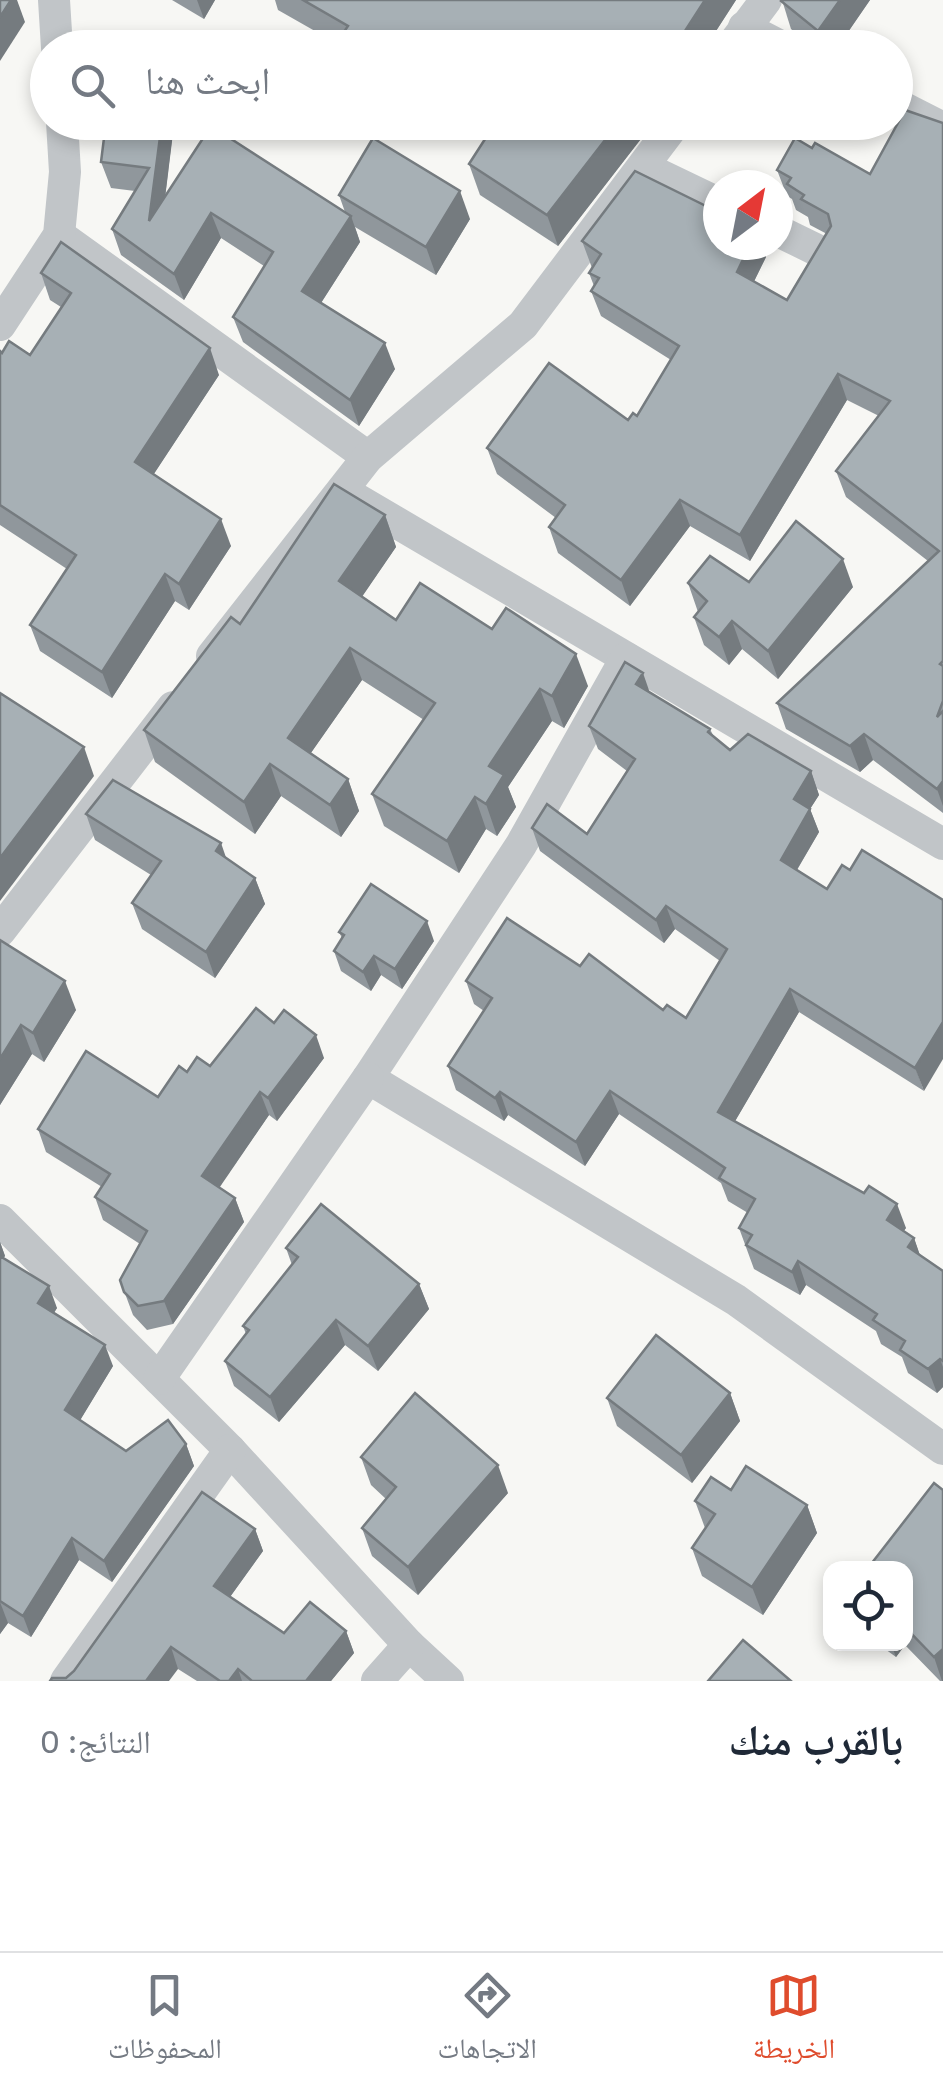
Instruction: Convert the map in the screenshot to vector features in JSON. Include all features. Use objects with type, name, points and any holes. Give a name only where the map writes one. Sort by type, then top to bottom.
[{"type":"street","points":[[54,0],[56,30]]},
{"type":"street","points":[[742,30],[766,0]]},
{"type":"street","points":[[913,113],[943,128]]},
{"type":"street","points":[[0,325],[59,235],[65,172],[63,140]]},
{"type":"street","points":[[0,931],[368,456],[523,325],[663,140]]},
{"type":"street","points":[[644,167],[703,196]]},
{"type":"street","points":[[59,235],[368,456]]},
{"type":"street","points":[[793,239],[821,252]]},
{"type":"street","points":[[340,490],[943,844]]},
{"type":"street","points":[[160,1379],[368,1078],[521,845],[626,658]]},
{"type":"street","points":[[368,1078],[736,1300],[943,1450]]},
{"type":"street","points":[[0,1220],[230,1450],[409,1645],[448,1681]]},
{"type":"street","points":[[66,1681],[230,1450]]},
{"type":"street","points":[[378,1681],[409,1645]]},
{"type":"building","points":[[0,0],[11,0],[0,17]]},
{"type":"building","points":[[303,0],[705,0],[686,30],[345,30],[348,26]]},
{"type":"building","points":[[782,0],[840,0],[819,30]]},
{"type":"building","points":[[913,113],[943,123],[943,701],[937,717],[943,711],[943,781],[937,789],[864,734],[850,746],[777,703],[939,551],[836,471],[890,401],[838,374],[740,535],[680,500],[621,580],[549,527],[565,505],[487,448],[549,363],[628,420],[633,413],[637,416],[679,346],[591,291],[599,278],[589,273],[601,254],[582,241],[635,171],[703,205],[703,260],[743,260],[737,272],[787,300],[831,226],[828,214],[801,199],[804,195],[793,188],[793,170],[777,170],[794,140],[812,148],[815,143],[870,174],[889,140],[913,140]]},
{"type":"building","points":[[104,140],[160,140],[149,221],[202,140],[233,140],[351,216],[302,291],[385,343],[350,400],[233,317],[273,252],[211,213],[174,274],[112,229],[149,168],[101,162]]},
{"type":"building","points":[[372,140],[460,191],[426,247],[339,195]]},
{"type":"building","points":[[484,140],[605,140],[547,215],[469,164]]},
{"type":"building","points":[[61,242],[210,348],[135,462],[221,519],[179,584],[165,574],[102,672],[30,625],[76,555],[0,505],[0,351],[9,341],[30,355],[71,293],[41,273]]},
{"type":"building","points":[[334,484],[385,515],[339,581],[396,620],[420,583],[492,629],[506,608],[576,654],[552,696],[540,689],[489,766],[504,775],[486,804],[475,797],[447,841],[372,794],[435,703],[350,648],[288,738],[348,779],[330,805],[270,764],[244,802],[144,730],[231,617],[240,624]]},
{"type":"building","points":[[796,521],[843,559],[768,651],[732,621],[719,637],[694,617],[707,601],[688,583],[710,556],[749,582]]},
{"type":"building","points":[[625,662],[643,673],[636,684],[710,729],[708,732],[730,750],[748,734],[811,771],[794,799],[810,809],[781,860],[827,889],[842,865],[850,870],[862,850],[943,900],[943,1022],[915,1068],[790,989],[718,1112],[864,1193],[869,1186],[897,1204],[887,1220],[914,1238],[908,1247],[943,1271],[943,1361],[940,1359],[928,1369],[900,1350],[905,1341],[873,1320],[877,1314],[798,1261],[792,1272],[746,1245],[752,1235],[739,1228],[755,1199],[719,1178],[725,1168],[610,1091],[576,1142],[500,1092],[495,1098],[448,1066],[492,998],[466,981],[507,918],[580,966],[589,954],[663,1010],[667,1005],[686,1018],[727,949],[666,906],[656,920],[532,828],[547,804],[587,834],[635,759],[589,726]]},
{"type":"building","points":[[0,693],[84,747],[0,858]]},
{"type":"building","points":[[113,780],[221,843],[216,851],[255,878],[206,952],[132,903],[161,861],[86,814]]},
{"type":"building","points":[[371,884],[427,921],[395,969],[374,956],[363,972],[334,951],[344,935],[339,932]]},
{"type":"building","points":[[0,940],[65,981],[33,1033],[21,1025],[0,1059]]},
{"type":"building","points":[[256,1008],[274,1023],[284,1010],[316,1035],[268,1098],[260,1092],[202,1176],[235,1198],[164,1301],[138,1306],[124,1292],[120,1280],[147,1231],[95,1197],[110,1174],[38,1129],[86,1051],[158,1097],[179,1066],[187,1072],[197,1057],[210,1066]]},
{"type":"building","points":[[321,1204],[419,1284],[368,1346],[336,1320],[270,1397],[225,1361],[249,1330],[243,1326],[298,1257],[286,1248]]},
{"type":"building","points":[[0,1256],[49,1286],[38,1303],[105,1345],[65,1410],[126,1451],[168,1420],[186,1444],[104,1561],[72,1538],[23,1616],[0,1601]]},
{"type":"building","points":[[656,1335],[730,1393],[681,1455],[607,1398]]},
{"type":"building","points":[[415,1393],[498,1465],[408,1567],[362,1528],[396,1487],[361,1457]]},
{"type":"building","points":[[746,1466],[807,1505],[752,1587],[692,1548],[715,1514],[695,1501],[711,1477],[731,1490]]},
{"type":"building","points":[[934,1483],[943,1490],[943,1649],[934,1657],[913,1635],[913,1561],[873,1561]]},
{"type":"building","points":[[202,1492],[255,1529],[214,1586],[284,1633],[310,1602],[346,1631],[306,1681],[252,1681],[238,1669],[229,1681],[220,1681],[171,1647],[146,1681],[50,1681],[66,1678],[74,1671]]},
{"type":"building","points":[[743,1640],[791,1681],[708,1681]]}]
